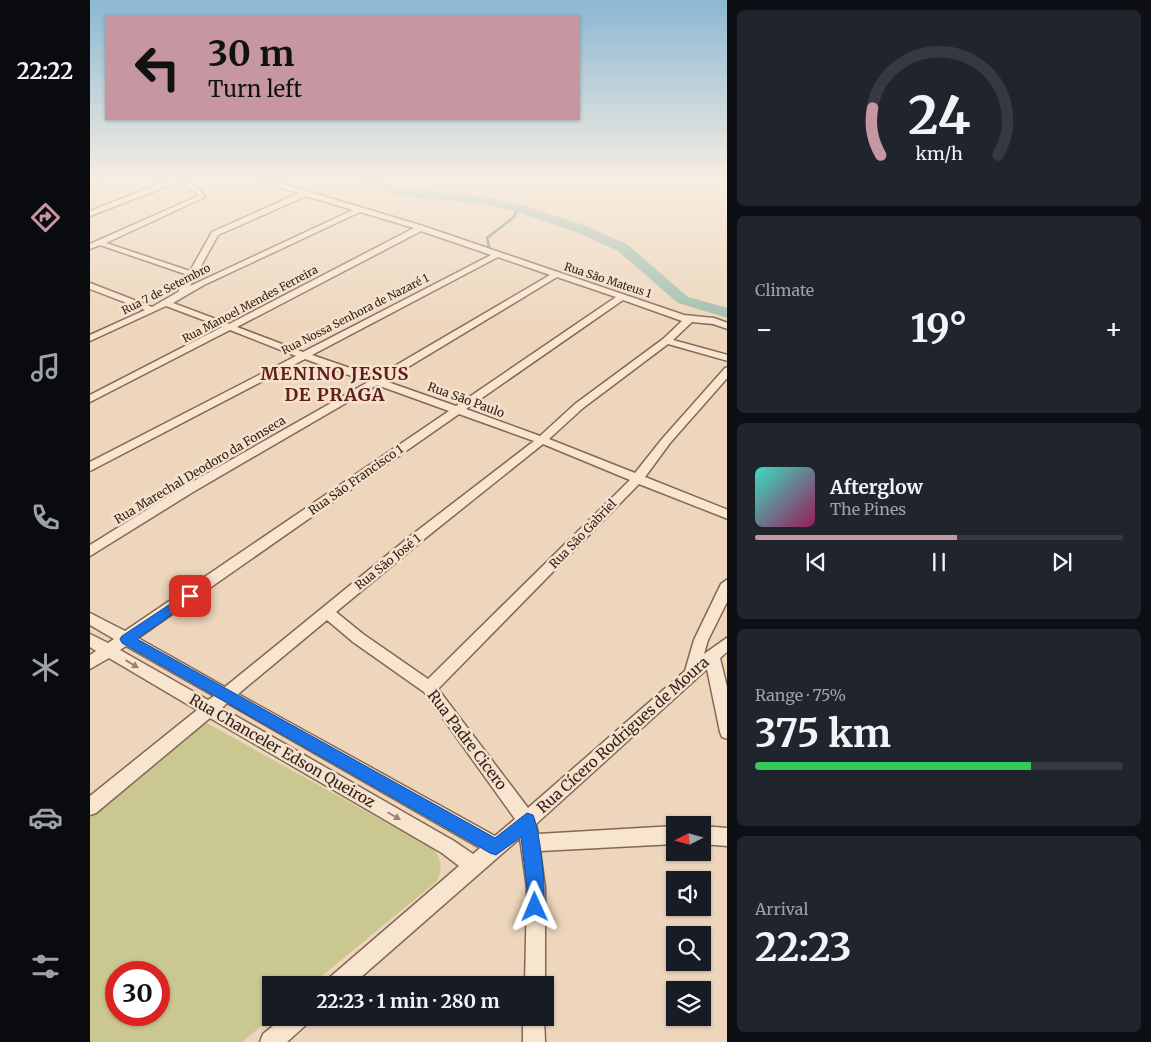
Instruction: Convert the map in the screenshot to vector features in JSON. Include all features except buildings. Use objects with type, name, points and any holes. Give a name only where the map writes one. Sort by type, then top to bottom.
[{"type":"street","points":[[90,247],[132,229]]},
{"type":"street","points":[[182,294],[215,234],[227,229]]},
{"type":"street","name":"Rua 7 de Setembro","points":[[90,338],[153,310],[182,294],[319,229]]},
{"type":"street","name":"Rua Manoel Mendes Ferreira","points":[[90,399],[419,229]]},
{"type":"street","name":"Rua São Mateus 1","points":[[422,229],[686,319],[714,321],[727,326]]},
{"type":"street","points":[[100,243],[192,274]]},
{"type":"street","name":"Rua Nossa Senhora de Nazaré 1","points":[[90,467],[498,254]]},
{"type":"street","name":"Rua Marechal Deodoro da Fonseca","points":[[90,551],[189,490],[556,274]]},
{"type":"street","points":[[90,286],[153,310]]},
{"type":"street","name":"Rua São Francisco 1","points":[[90,663],[622,297]]},
{"type":"street","name":"Rua São Paulo","points":[[166,303],[303,355],[542,440],[727,515]]},
{"type":"street","name":"Rua São José 1","points":[[90,807],[224,695],[483,485],[542,440],[580,406],[666,341],[686,319]]},
{"type":"street","points":[[666,341],[727,358]]},
{"type":"street","name":"Rua São Gabriel","points":[[428,688],[637,478],[727,370]]},
{"type":"street","points":[[692,672],[701,640],[727,584]]},
{"type":"street","name":"Rua Padre Cicero","points":[[327,612],[358,638],[428,688],[527,821]]},
{"type":"street","name":"Rua Chanceler Edson Queiroz","points":[[90,618],[496,847]]},
{"type":"street","name":"Rua Chanceler Edson Queiroz","points":[[90,640],[448,847],[474,865]]},
{"type":"street","name":"Rua Cícero Rodrigues de Moura","points":[[346,976],[527,821],[727,642]]},
{"type":"street","points":[[712,655],[727,732]]},
{"type":"street","points":[[527,821],[536,888],[534,976]]},
{"type":"street","points":[[531,842],[666,836]]},
{"type":"street","points":[[711,836],[727,837]]},
{"type":"street","points":[[534,1026],[534,1042]]},
{"type":"shaded area","points":[[205,722],[430,847],[437,854],[441,867],[437,881],[322,976],[262,976],[262,1025],[242,1042],[90,1042],[90,814]]},
{"type":"waterway","points":[[489,247],[487,238],[499,229]]},
{"type":"waterway","points":[[580,229],[623,248],[683,300],[727,313]]},
{"type":"district","name":"MENINO JESUS DE PRAGA","points":[[335,384]]},
{"type":"route","points":[[190,596],[126,639],[496,847],[527,821],[536,888],[535,907]]}]
